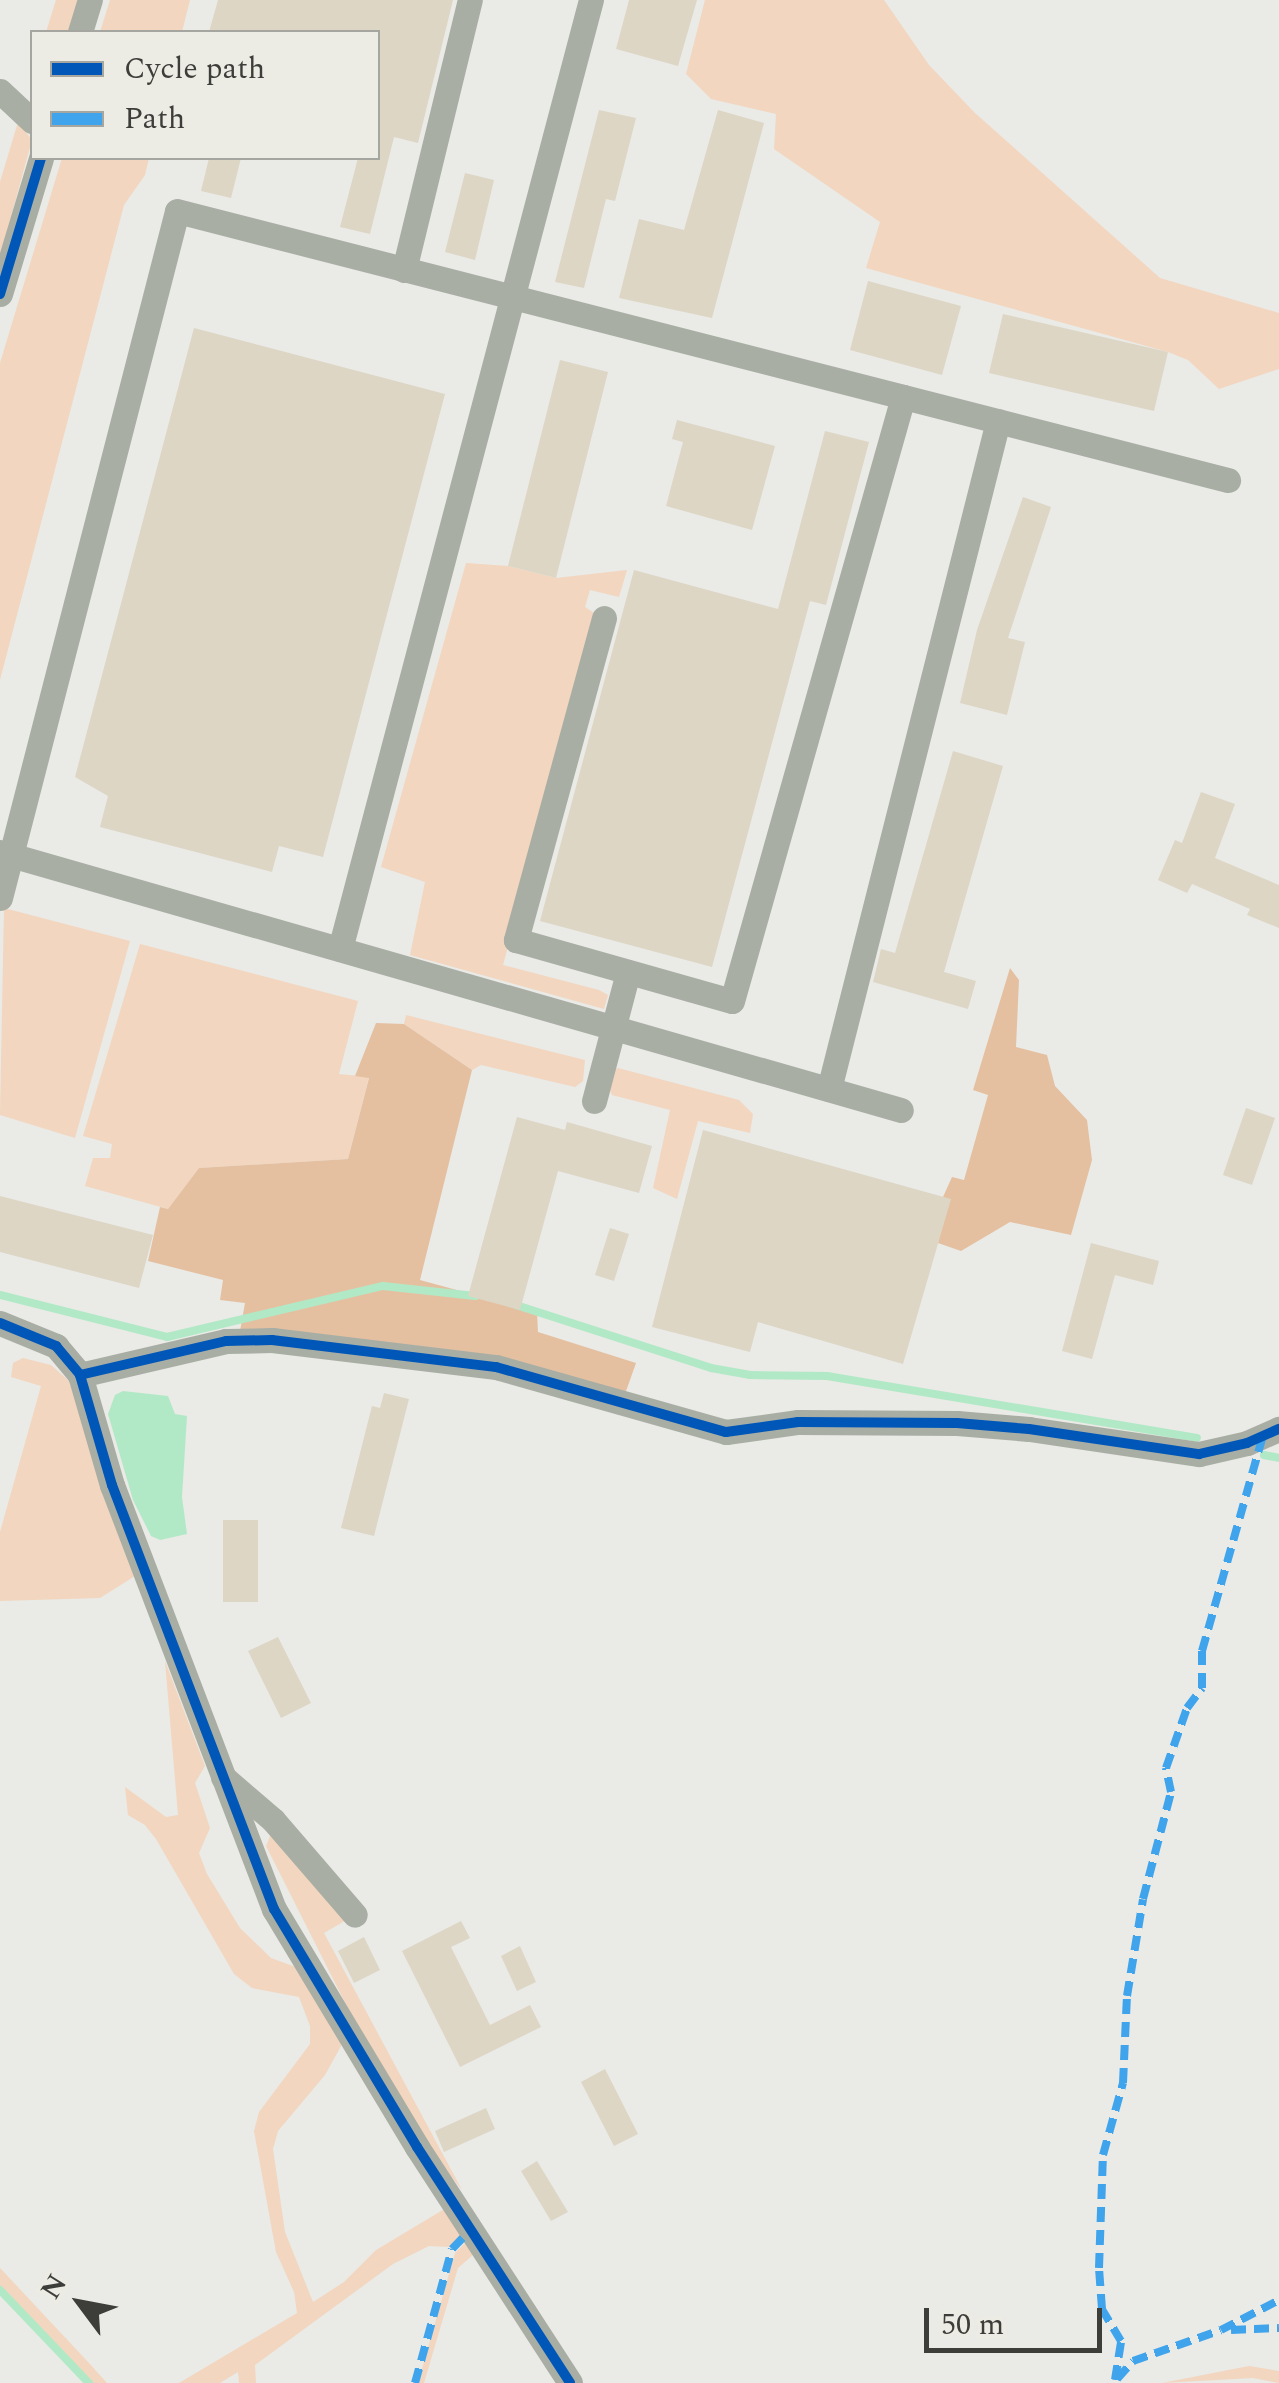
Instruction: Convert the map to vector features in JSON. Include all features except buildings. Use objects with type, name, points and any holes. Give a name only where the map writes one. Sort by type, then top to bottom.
[{"type":"street","points":[[81,30],[90,0]]},
{"type":"street","points":[[404,270],[470,0]]},
{"type":"street","points":[[340,949],[592,0]]},
{"type":"street","points":[[0,91],[30,119]]},
{"type":"street","points":[[0,294],[40,160]]},
{"type":"street","points":[[0,898],[6,854],[178,211],[1228,480]]},
{"type":"street","points":[[604,618],[516,940],[732,1001],[903,398]]},
{"type":"street","points":[[829,1089],[998,421]]},
{"type":"street","points":[[6,854],[901,1110]]},
{"type":"street","points":[[594,1101],[628,972]]},
{"type":"street","points":[[0,1323],[56,1346],[80,1375],[112,1485],[219,1774],[274,1909],[426,2161],[570,2383]]},
{"type":"street","points":[[80,1375],[226,1341],[272,1340],[496,1367],[726,1432],[798,1422],[957,1423],[1028,1428],[1199,1454],[1247,1443],[1279,1429]]},
{"type":"street","points":[[219,1774],[273,1820],[354,1915]]},
{"type":"shaded area","points":[[56,0],[79,0],[70,30],[47,30]]},
{"type":"shaded area","points":[[110,0],[190,0],[182,30],[101,30]]},
{"type":"shaded area","points":[[705,0],[884,0],[929,65],[975,113],[1160,278],[1279,313],[1279,369],[1219,389],[1188,360],[1168,352],[866,268],[880,222],[774,149],[776,114],[711,99],[686,74]]},
{"type":"shaded area","points":[[18,122],[30,137],[30,147],[0,257],[0,182]]},
{"type":"shaded area","points":[[61,160],[149,160],[145,175],[124,205],[0,680],[0,363]]},
{"type":"shaded area","points":[[466,563],[508,566],[556,578],[627,570],[619,597],[590,590],[585,607],[597,615],[503,965],[599,990],[608,995],[604,1009],[410,955],[425,882],[381,867]]},
{"type":"shaded area","points":[[4,908],[130,941],[75,1138],[0,1115]]},
{"type":"shaded area","points":[[140,944],[358,1001],[339,1074],[369,1077],[348,1159],[199,1168],[168,1209],[85,1186],[93,1158],[110,1158],[112,1144],[83,1136]]},
{"type":"shaded area","points":[[1010,968],[1019,980],[1016,1047],[1047,1055],[1055,1086],[1087,1120],[1092,1160],[1071,1235],[1010,1222],[961,1251],[938,1243],[943,1197],[952,1177],[964,1180],[988,1095],[973,1090]]},
{"type":"shaded area","points":[[406,1015],[585,1060],[583,1081],[575,1087],[481,1065],[472,1070],[404,1024]]},
{"type":"shaded area","points":[[376,1023],[404,1024],[472,1070],[420,1280],[537,1312],[538,1332],[636,1363],[625,1394],[240,1331],[245,1303],[220,1300],[223,1280],[148,1261],[160,1207],[168,1209],[199,1168],[348,1159],[369,1078],[355,1076]]},
{"type":"shaded area","points":[[618,1068],[739,1100],[753,1114],[750,1133],[698,1121],[677,1199],[653,1188],[670,1110],[612,1095],[608,1086],[613,1070]]},
{"type":"shaded area","points":[[23,1358],[51,1365],[69,1381],[135,1576],[100,1598],[0,1601],[0,1532],[41,1386],[11,1377],[13,1363]]},
{"type":"shaded area","points":[[123,1391],[168,1396],[175,1414],[187,1416],[182,1497],[187,1534],[160,1540],[151,1536],[133,1500],[108,1414],[115,1395]]},
{"type":"shaded area","points":[[165,1661],[205,1766],[195,1783],[210,1828],[199,1853],[207,1874],[240,1928],[271,1958],[304,1970],[339,2024],[341,2046],[325,2075],[278,2131],[273,2149],[285,2232],[313,2302],[344,2282],[376,2250],[446,2208],[464,2232],[450,2247],[429,2246],[393,2264],[255,2365],[256,2383],[239,2383],[238,2372],[220,2383],[179,2383],[297,2313],[294,2292],[276,2252],[254,2131],[259,2112],[310,2044],[310,2026],[299,1997],[252,1988],[234,1974],[156,1839],[145,1825],[128,1815],[125,1787],[166,1817],[178,1815]]},
{"type":"shaded area","points":[[271,1834],[348,1919],[324,1933],[462,2190],[418,2136],[372,2056],[266,1846]]},
{"type":"shaded area","points":[[470,2238],[473,2255],[458,2268],[424,2383],[418,2383],[455,2253]]},
{"type":"shaded area","points":[[0,2268],[107,2383],[92,2383],[61,2353],[0,2287]]},
{"type":"shaded area","points":[[1249,2366],[1279,2371],[1279,2383],[1253,2378],[1162,2383]]},
{"type":"waterway","points":[[0,1295],[167,1337],[383,1286],[475,1296]]},
{"type":"waterway","points":[[513,1304],[711,1368],[750,1375],[827,1376],[1197,1438]]},
{"type":"waterway","points":[[1264,1455],[1279,1458]]},
{"type":"waterway","points":[[0,2290],[89,2383]]},
{"type":"marked path","points":[[1115,2380],[1121,2341],[1102,2309],[1099,2268],[1103,2155],[1123,2083],[1127,1996],[1143,1899],[1171,1792],[1166,1768],[1187,1708],[1202,1688],[1202,1651],[1263,1436]]},
{"type":"marked path","points":[[415,2383],[452,2249],[471,2229]]},
{"type":"marked path","points":[[1117,2379],[1133,2361],[1221,2330],[1279,2300]]},
{"type":"marked path","points":[[1231,2330],[1279,2328]]},
{"type":"cycle path","points":[[0,294],[40,160]]},
{"type":"cycle path","points":[[0,1323],[56,1346],[80,1375],[112,1485],[274,1909],[417,2147],[570,2383]]},
{"type":"cycle path","points":[[80,1375],[226,1341],[272,1340],[496,1367],[726,1432],[798,1422],[957,1423],[1029,1429],[1199,1454],[1247,1443],[1279,1429]]}]
